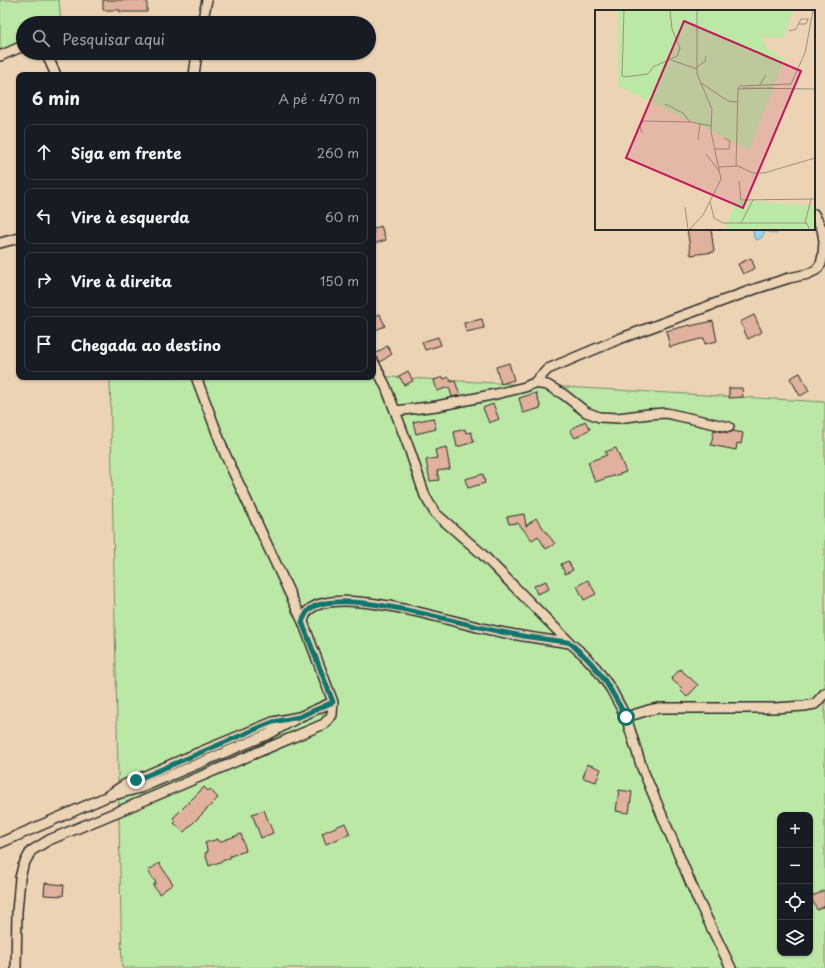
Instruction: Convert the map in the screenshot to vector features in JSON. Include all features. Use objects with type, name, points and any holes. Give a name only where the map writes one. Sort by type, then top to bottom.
[{"type":"street","points":[[204,16],[207,0]]},
{"type":"street","points":[[0,56],[16,49]]},
{"type":"street","points":[[49,60],[55,72]]},
{"type":"street","points":[[194,72],[196,60]]},
{"type":"street","points":[[395,412],[437,406],[521,388],[534,382],[548,369],[619,339],[755,289],[789,278],[801,276],[816,270],[821,264],[824,241],[822,229],[815,216]]},
{"type":"street","points":[[0,243],[16,239]]},
{"type":"street","points":[[376,366],[395,412],[425,496],[435,513],[482,553],[570,643],[584,655],[596,668],[611,689],[626,717],[642,768],[698,898],[731,968]]},
{"type":"street","points":[[16,968],[17,912],[20,878],[23,866],[31,851],[50,840],[324,724],[331,718],[332,715],[333,702],[302,622],[225,454],[197,380]]},
{"type":"street","points":[[534,382],[547,385],[563,394],[586,412],[599,418],[618,418],[666,413],[729,427]]},
{"type":"street","points":[[302,622],[304,616],[309,610],[320,604],[337,601],[360,602],[391,606],[507,634],[570,643]]},
{"type":"street","points":[[626,717],[659,708],[775,708],[804,706],[815,704],[825,693]]},
{"type":"street","points":[[0,843],[106,797],[140,788],[269,734],[299,717],[333,702]]},
{"type":"green space","points":[[0,0],[59,0],[60,16],[16,16],[16,45],[0,51]]},
{"type":"green space","points":[[376,376],[825,402],[825,968],[122,968],[110,380],[376,380]]},
{"type":"water","points":[[753,230],[782,230],[776,234],[765,231],[761,238],[757,240],[754,238]]},
{"type":"building","points":[[103,0],[147,0],[147,12],[120,12],[120,10],[103,10]]},
{"type":"building","points":[[381,226],[386,240],[376,243],[376,228]]},
{"type":"building","points":[[687,230],[711,230],[714,252],[691,255]]},
{"type":"building","points":[[751,258],[755,268],[743,274],[738,264]]},
{"type":"building","points":[[380,314],[385,326],[376,330],[376,316]]},
{"type":"building","points":[[754,315],[762,332],[748,339],[740,322]]},
{"type":"building","points":[[482,319],[484,328],[466,332],[464,323]]},
{"type":"building","points":[[713,321],[717,341],[705,344],[704,338],[670,347],[666,331]]},
{"type":"building","points":[[438,337],[441,345],[425,350],[422,342]]},
{"type":"building","points":[[387,346],[392,354],[380,362],[376,353]]},
{"type":"building","points":[[509,363],[514,380],[501,384],[496,367]]},
{"type":"building","points":[[408,371],[413,381],[404,385],[399,376]]},
{"type":"building","points":[[800,373],[809,391],[800,396],[790,378]]},
{"type":"building","points":[[443,377],[444,379],[449,377],[451,382],[455,381],[460,395],[452,397],[449,387],[437,391],[434,380]]},
{"type":"building","points":[[729,388],[742,388],[743,397],[729,398]]},
{"type":"building","points":[[536,393],[541,408],[523,413],[519,398]]},
{"type":"building","points":[[493,404],[499,419],[489,423],[483,408]]},
{"type":"building","points":[[433,418],[436,429],[416,434],[413,422]]},
{"type":"building","points":[[585,421],[590,429],[575,438],[570,430]]},
{"type":"building","points":[[465,429],[466,433],[471,432],[474,442],[457,447],[454,432]]},
{"type":"building","points":[[714,430],[728,433],[733,431],[743,433],[741,444],[737,443],[736,450],[711,445]]},
{"type":"building","points":[[446,447],[450,469],[437,471],[439,480],[430,481],[426,460],[437,458],[435,450]]},
{"type":"building","points":[[616,448],[626,472],[595,482],[588,462],[607,455],[605,452]]},
{"type":"building","points":[[483,474],[485,483],[468,488],[465,479]]},
{"type":"building","points":[[524,514],[526,526],[536,518],[555,544],[546,549],[538,536],[532,540],[518,523],[509,524],[507,517]]},
{"type":"building","points":[[568,561],[573,570],[565,574],[561,564]]},
{"type":"building","points":[[588,580],[596,594],[584,600],[577,586]]},
{"type":"building","points":[[546,581],[549,589],[537,594],[534,586]]},
{"type":"building","points":[[680,669],[698,685],[687,697],[680,690],[682,688],[671,679]]},
{"type":"building","points":[[587,764],[601,769],[596,782],[583,778]]},
{"type":"building","points":[[204,787],[208,791],[210,789],[218,798],[184,832],[174,823],[176,821],[173,818]]},
{"type":"building","points":[[619,790],[632,792],[629,813],[616,811]]},
{"type":"building","points":[[264,810],[273,833],[261,838],[252,814]]},
{"type":"building","points":[[345,823],[350,834],[326,844],[322,833]]},
{"type":"building","points":[[241,834],[246,851],[230,856],[230,858],[209,866],[205,853],[208,852],[205,843],[218,839],[219,842]]},
{"type":"building","points":[[159,863],[173,884],[159,894],[153,885],[156,883],[148,871]]},
{"type":"building","points":[[45,883],[64,885],[63,896],[44,895]]},
{"type":"building","points":[[825,890],[825,906],[817,910],[813,901],[813,896]]},
{"type":"route","points":[[136,780],[273,722],[299,717],[333,702],[302,622],[304,616],[314,607],[320,604],[337,601],[391,606],[507,634],[570,643],[596,668],[611,689],[626,717]]}]
